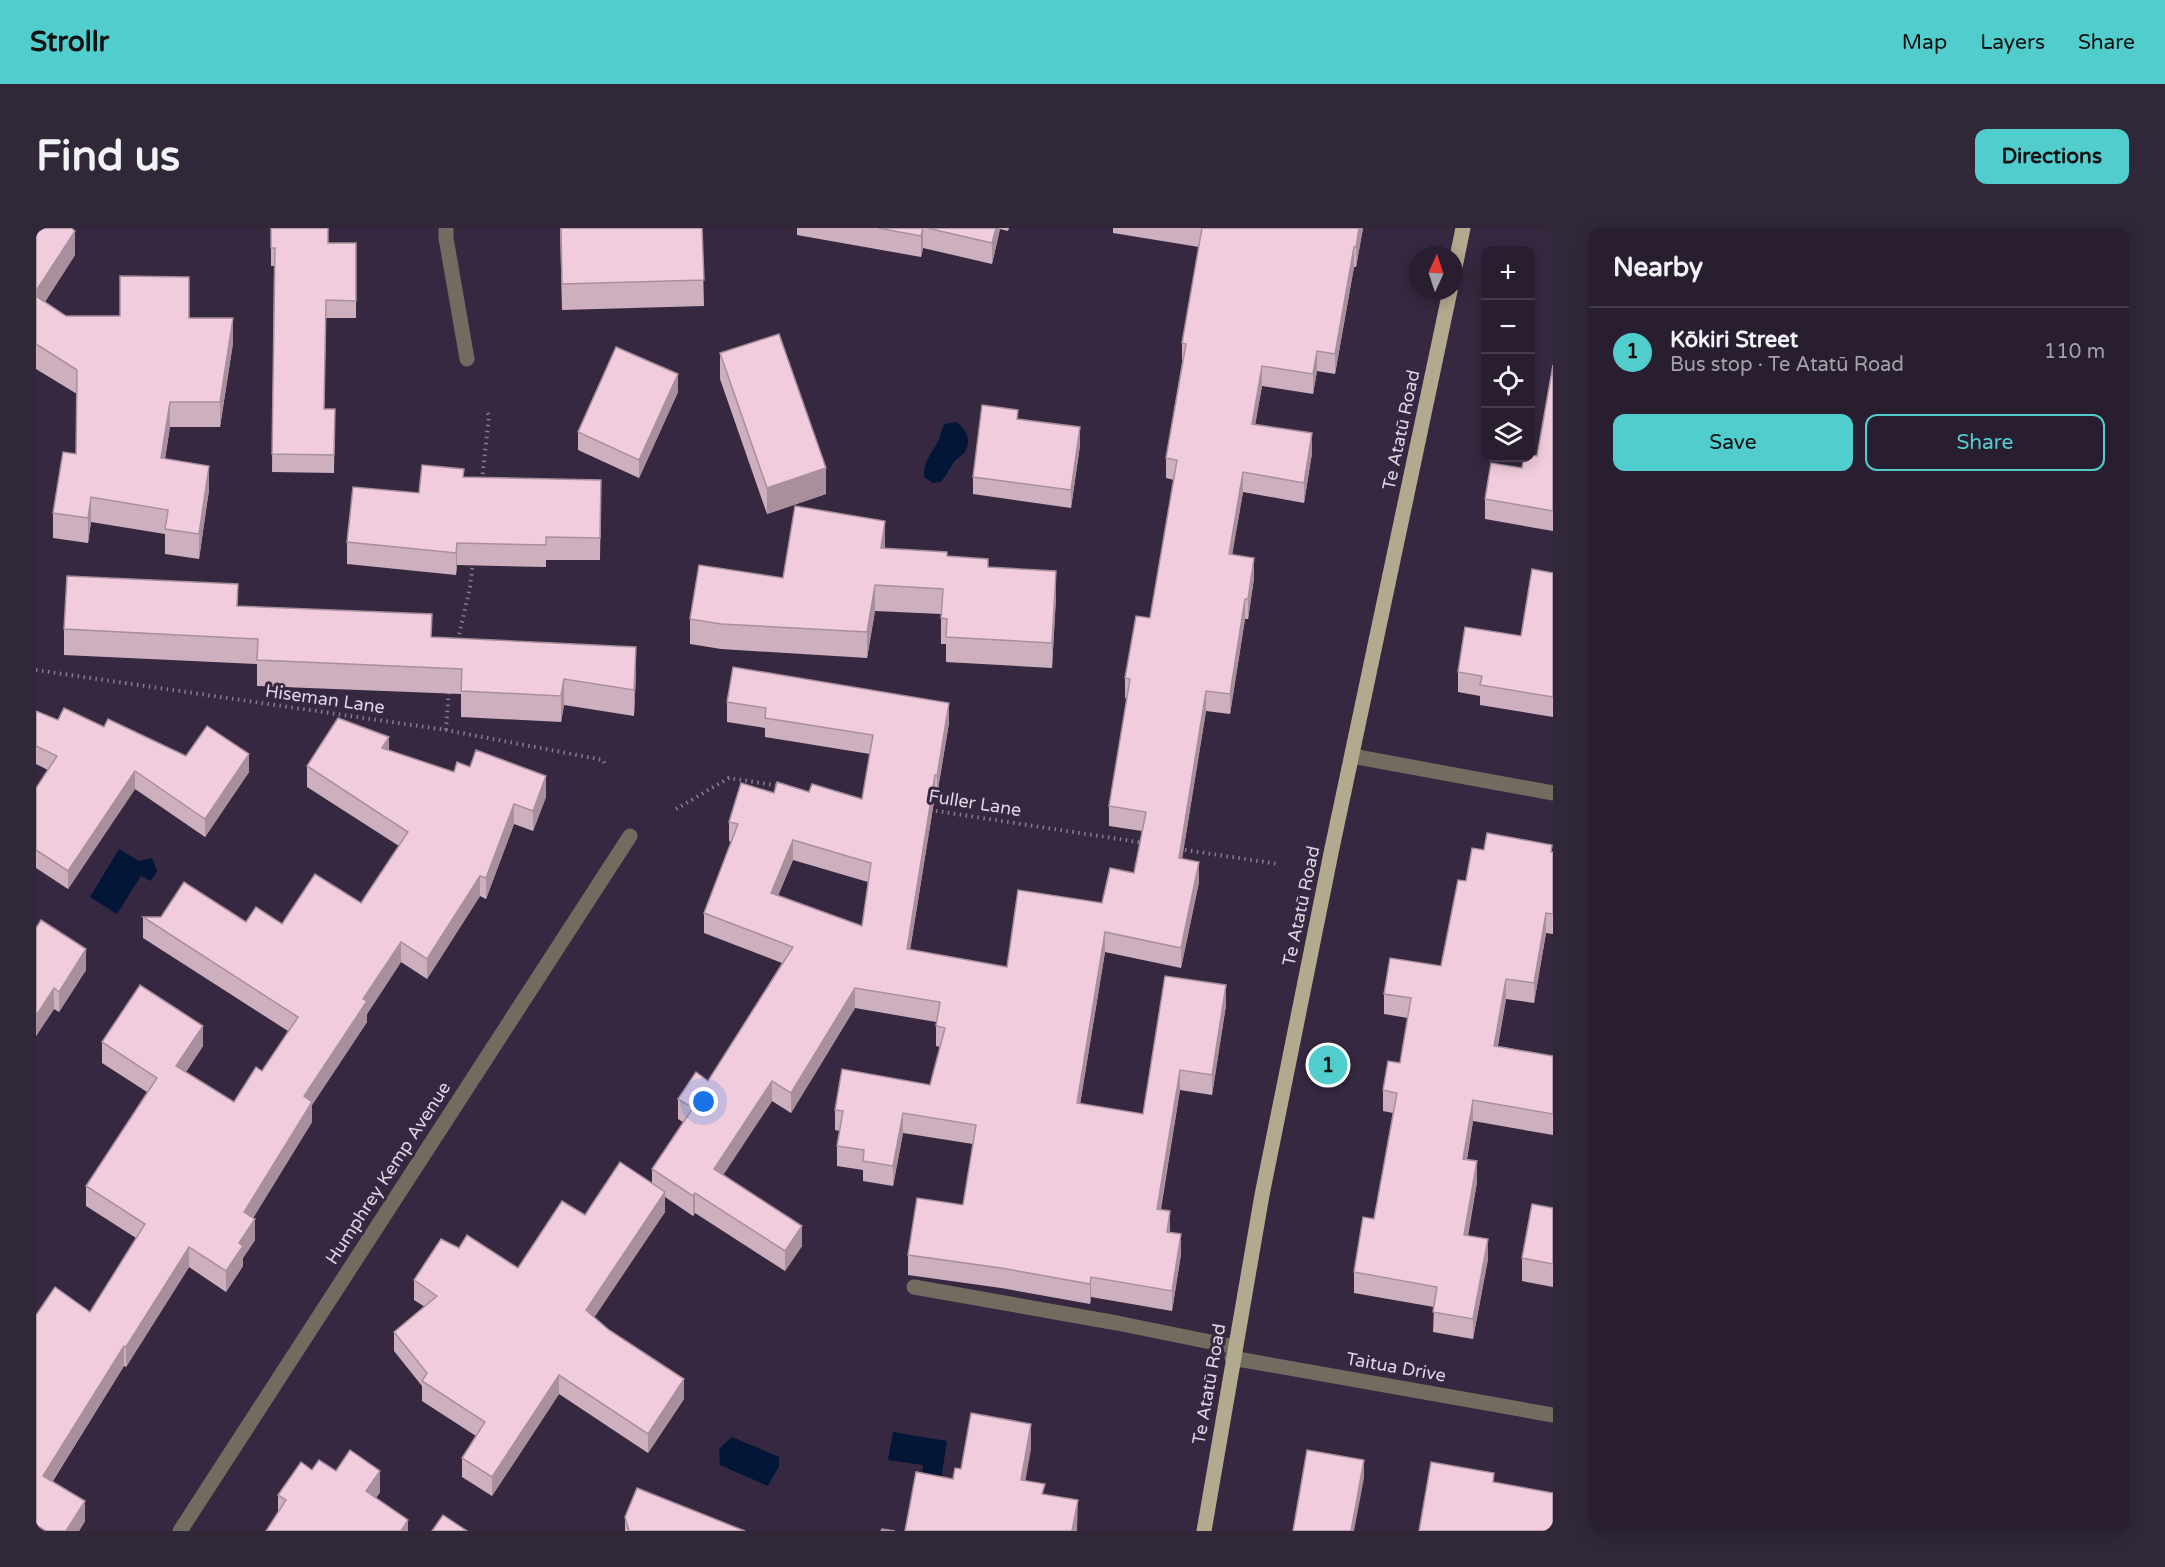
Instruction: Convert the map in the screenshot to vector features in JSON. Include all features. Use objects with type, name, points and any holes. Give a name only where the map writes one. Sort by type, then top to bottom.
[{"type":"main road","points":[[1459,246],[1463,228]]},
{"type":"main road","name":"Te Atatū Road","points":[[1204,1531],[1262,1194],[1448,300]]},
{"type":"street","points":[[446,228],[466,359]]},
{"type":"street","points":[[1352,756],[1553,793]]},
{"type":"street","name":"Humphrey Kemp Avenue","points":[[180,1531],[630,836]]},
{"type":"street","name":"Taitua Drive","points":[[914,1287],[1117,1323],[1234,1352],[1553,1415]]},
{"type":"path","points":[[481,484],[489,416],[486,409]]},
{"type":"path","points":[[456,649],[470,587],[474,553]]},
{"type":"path","name":"Hiseman Lane","points":[[36,670],[446,730],[603,760],[606,766]]},
{"type":"path","points":[[446,730],[450,680]]},
{"type":"path","points":[[676,809],[729,778],[787,787]]},
{"type":"path","name":"Fuller Lane","points":[[927,809],[1149,844]]},
{"type":"path","points":[[1173,848],[1278,864]]},
{"type":"water","points":[[956,422],[967,435],[967,448],[942,480],[933,483],[924,477],[927,461],[945,424]]},
{"type":"water","points":[[119,849],[139,861],[152,858],[157,871],[151,881],[141,876],[117,914],[90,897]]},
{"type":"water","points":[[893,1432],[947,1441],[941,1479],[922,1475],[923,1465],[888,1460]]},
{"type":"water","points":[[732,1437],[779,1457],[779,1466],[768,1486],[720,1465],[719,1449]]},
{"type":"building","points":[[36,228],[71,228],[75,231],[36,291]]},
{"type":"building","points":[[271,228],[328,228],[328,243],[356,243],[356,301],[326,300],[324,409],[335,409],[334,455],[272,454],[275,248],[271,248]]},
{"type":"building","points":[[561,228],[702,228],[704,280],[562,284]]},
{"type":"building","points":[[878,228],[923,228],[921,236]]},
{"type":"building","points":[[927,228],[996,228],[992,243]]},
{"type":"building","points":[[1202,228],[1359,228],[1335,354],[1317,351],[1313,374],[1262,366],[1252,424],[1312,433],[1304,483],[1243,472],[1229,554],[1254,558],[1230,694],[1206,691],[1179,858],[1199,862],[1181,948],[1105,932],[1077,1103],[1143,1114],[1165,976],[1226,985],[1212,1075],[1180,1070],[1157,1209],[1170,1211],[1167,1232],[1181,1234],[1172,1291],[1091,1277],[1090,1284],[908,1255],[917,1198],[963,1205],[976,1125],[903,1113],[893,1166],[863,1161],[864,1150],[837,1146],[843,1111],[835,1110],[842,1069],[930,1085],[945,1028],[936,1026],[940,1002],[855,988],[791,1093],[772,1081],[714,1169],[802,1226],[785,1251],[695,1193],[693,1196],[652,1169],[693,1108],[678,1099],[696,1072],[708,1081],[793,947],[704,913],[738,824],[729,822],[741,783],[774,793],[777,782],[809,792],[812,784],[862,799],[873,735],[765,718],[766,708],[727,702],[733,667],[949,703],[907,949],[1007,967],[1018,890],[1102,903],[1110,868],[1134,873],[1146,812],[1109,806],[1130,679],[1125,678],[1136,616],[1150,618],[1177,460],[1166,458],[1186,344],[1182,343]],"holes":[[[793,840],[871,863],[862,926],[771,893]]]},
{"type":"building","points":[[120,276],[189,277],[189,318],[233,318],[220,402],[170,402],[161,458],[209,466],[199,534],[165,529],[168,510],[91,497],[88,518],[53,513],[63,452],[76,454],[77,370],[36,344],[36,296],[66,316],[120,316]]},
{"type":"building","points":[[779,334],[826,468],[767,488],[720,353]]},
{"type":"building","points":[[616,347],[678,374],[639,460],[578,432]]},
{"type":"building","points":[[1553,365],[1553,511],[1485,499],[1491,463],[1522,468],[1523,462],[1535,462],[1535,456],[1537,456]]},
{"type":"building","points":[[982,405],[1018,410],[1017,419],[1080,427],[1071,490],[973,477]]},
{"type":"building","points":[[422,465],[464,469],[463,477],[601,480],[600,538],[546,537],[546,545],[457,543],[456,553],[347,542],[353,487],[419,493]]},
{"type":"building","points":[[795,506],[885,521],[881,548],[947,552],[947,556],[988,559],[988,567],[1056,571],[1052,643],[946,637],[947,619],[941,618],[943,589],[875,585],[867,632],[721,624],[690,619],[699,565],[783,578]]},
{"type":"building","points":[[1532,569],[1553,573],[1553,697],[1480,685],[1482,676],[1458,672],[1465,627],[1521,636]]},
{"type":"building","points":[[67,576],[238,584],[237,606],[432,614],[431,637],[636,647],[634,690],[564,679],[561,696],[461,691],[462,669],[257,660],[258,639],[64,629]]},
{"type":"building","points":[[64,708],[104,727],[108,719],[186,756],[207,726],[249,754],[205,819],[135,771],[68,871],[36,850],[36,788],[57,756],[36,746],[36,711],[58,720]]},
{"type":"building","points":[[338,718],[389,737],[382,748],[454,772],[457,762],[470,767],[476,750],[546,776],[533,811],[514,804],[486,878],[480,876],[427,959],[401,942],[363,999],[367,1001],[304,1096],[312,1102],[244,1212],[255,1219],[239,1243],[243,1246],[226,1271],[189,1247],[43,1476],[85,1501],[66,1531],[46,1531],[36,1525],[36,1315],[55,1287],[90,1312],[145,1224],[86,1186],[157,1078],[102,1042],[140,985],[203,1026],[176,1066],[234,1102],[256,1067],[262,1071],[298,1017],[143,917],[161,917],[184,882],[246,922],[256,907],[282,924],[315,874],[361,903],[408,832],[307,766]]},
{"type":"building","points":[[1487,833],[1552,845],[1553,914],[1546,913],[1534,983],[1506,979],[1494,1046],[1553,1056],[1553,1114],[1473,1100],[1463,1159],[1477,1161],[1464,1235],[1488,1239],[1473,1319],[1433,1312],[1437,1287],[1354,1272],[1363,1217],[1374,1219],[1397,1093],[1383,1090],[1388,1061],[1400,1063],[1411,998],[1384,994],[1390,958],[1441,966],[1458,880],[1466,881],[1472,848],[1484,850]]},
{"type":"building","points":[[41,920],[86,949],[59,992],[54,988],[36,1016],[36,928]]},
{"type":"building","points":[[620,1162],[665,1192],[586,1310],[609,1330],[684,1379],[648,1434],[559,1375],[492,1477],[462,1458],[485,1422],[422,1381],[427,1373],[394,1332],[437,1296],[414,1280],[441,1239],[459,1248],[467,1235],[518,1268],[562,1201],[585,1215]]},
{"type":"building","points":[[1532,1204],[1553,1208],[1553,1264],[1522,1258]]},
{"type":"building","points":[[971,1413],[1031,1424],[1021,1480],[1045,1484],[1042,1494],[1078,1500],[1072,1531],[905,1531],[916,1472],[953,1479],[955,1468],[961,1469]]},
{"type":"building","points":[[350,1450],[380,1471],[366,1491],[408,1520],[401,1531],[266,1531],[286,1500],[278,1495],[301,1462],[312,1470],[319,1460],[336,1471]]},
{"type":"building","points":[[1307,1450],[1364,1460],[1351,1531],[1293,1531]]},
{"type":"building","points":[[1431,1462],[1494,1473],[1493,1482],[1553,1493],[1553,1531],[1419,1531]]},
{"type":"building","points":[[637,1488],[745,1531],[629,1531],[625,1517]]},
{"type":"building","points":[[443,1515],[467,1531],[432,1531]]},
{"type":"place","name":"Kōkiri Street","points":[[1328,1065]]}]
